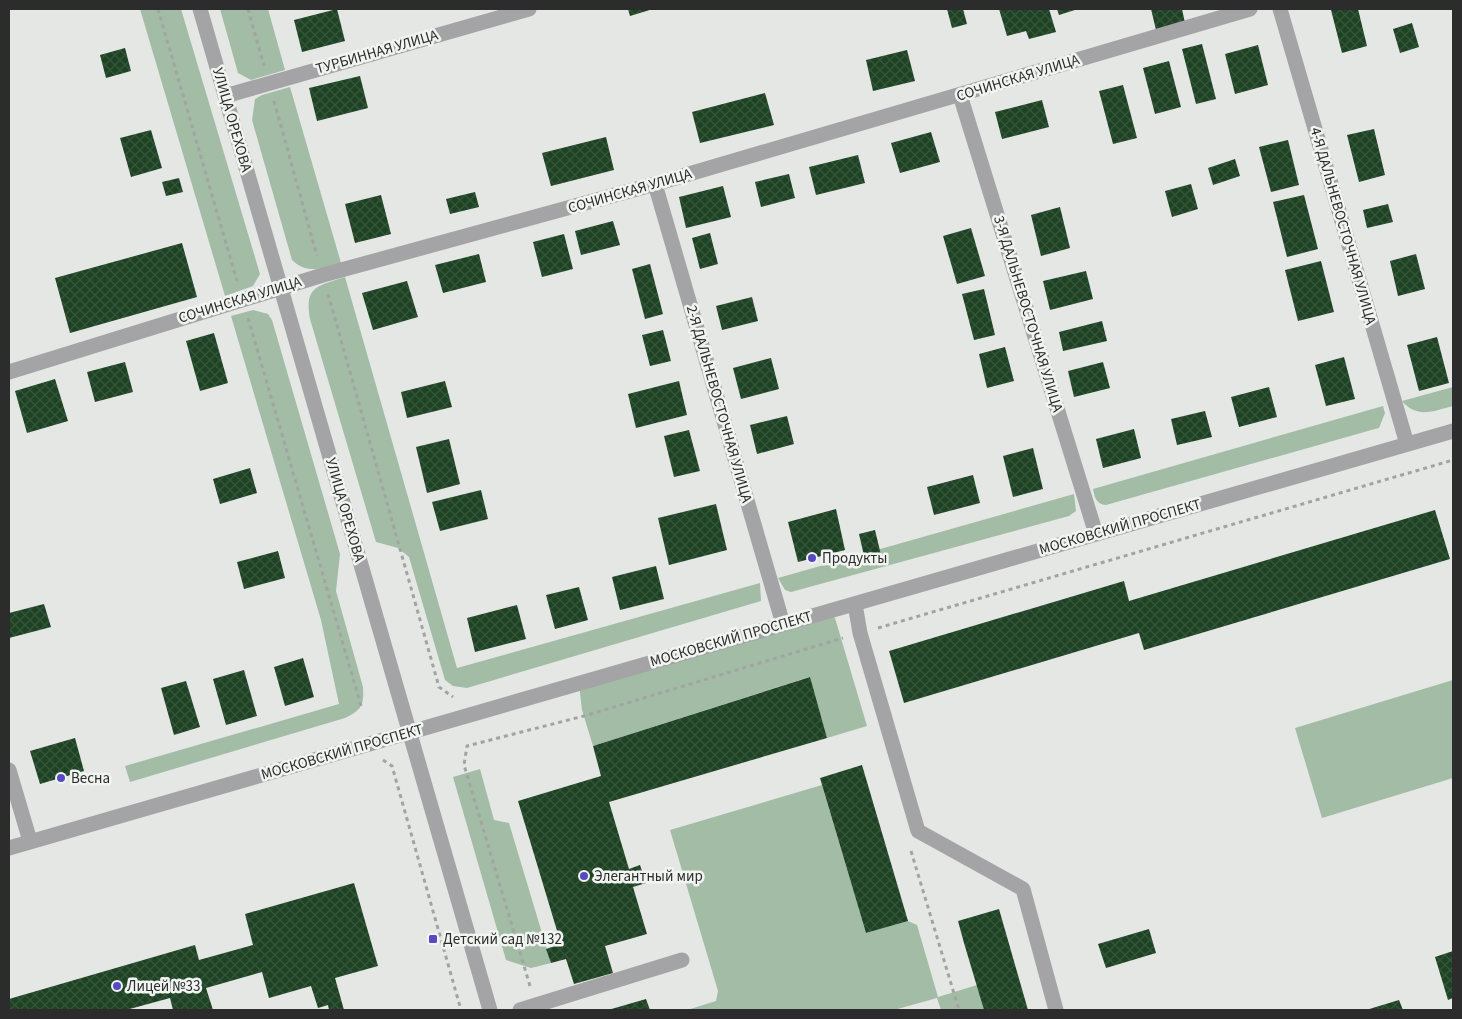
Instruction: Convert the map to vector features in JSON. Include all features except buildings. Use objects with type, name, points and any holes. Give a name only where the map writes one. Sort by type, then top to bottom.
[{"type":"street","name":"УЛИЦА ОРЕХОВА","points":[[200,9],[490,1010]]},
{"type":"street","name":"ТУРБИННАЯ УЛИЦА","points":[[225,96],[529,9]]},
{"type":"street","name":"СОЧИНСКАЯ УЛИЦА","points":[[9,372],[323,275],[655,184],[1250,9]]},
{"type":"street","name":"4-Я ДАЛЬНЕВОСТОЧНАЯ УЛИЦА","points":[[1280,9],[1407,444]]},
{"type":"street","name":"3-Я ДАЛЬНЕВОСТОЧНАЯ УЛИЦА","points":[[960,95],[1096,534]]},
{"type":"street","name":"2-Я ДАЛЬНЕВОСТОЧНАЯ УЛИЦА","points":[[655,184],[783,624]]},
{"type":"street","name":"МОСКОВСКИЙ ПРОСПЕКТ","points":[[9,848],[1453,431]]},
{"type":"street","points":[[854,604],[863,642],[918,832],[1023,889],[1056,1010]]},
{"type":"street","points":[[9,770],[30,841]]},
{"type":"street","points":[[520,1010],[682,960]]},
{"type":"path","points":[[158,9],[362,709]]},
{"type":"path","points":[[248,9],[439,687],[453,697]]},
{"type":"path","points":[[380,759],[392,766],[461,1010]]},
{"type":"green space","points":[[140,9],[181,9],[260,274],[253,286],[225,296]]},
{"type":"green space","points":[[220,9],[268,9],[285,70],[251,80],[238,73]]},
{"type":"green space","points":[[290,87],[341,263],[315,269],[303,268],[292,260],[252,120],[255,99],[262,95]]},
{"type":"green space","points":[[345,277],[457,668],[760,583],[761,601],[467,688],[453,686],[445,680],[409,557],[398,548],[376,542],[310,319],[309,300],[315,289]]},
{"type":"green space","points":[[253,310],[268,314],[272,320],[340,554],[336,591],[363,687],[362,703],[355,712],[345,718],[130,782],[125,766],[339,704],[321,620],[231,316]]},
{"type":"green space","points":[[1453,387],[1453,406],[1439,410],[1420,412],[1408,407],[1402,401]]},
{"type":"green space","points":[[1383,406],[1385,413],[1379,428],[1106,505],[1098,502],[1094,495],[1093,489]]},
{"type":"green space","points":[[1074,494],[1076,511],[1069,516],[791,592],[785,590],[778,578]]},
{"type":"green space","points":[[828,614],[835,618],[867,726],[827,738],[809,677],[593,746],[582,710],[579,684]]},
{"type":"green space","points":[[1453,680],[1453,778],[1322,818],[1295,728]]},
{"type":"green space","points":[[480,769],[494,820],[509,823],[551,963],[531,968],[506,960],[453,777]]},
{"type":"green space","points":[[822,785],[866,933],[908,921],[917,925],[938,997],[977,985],[984,1010],[941,1010],[937,998],[894,1010],[687,1010],[716,1001],[718,991],[670,830]]},
{"type":"place","name":"Продукты","points":[[812,558]]},
{"type":"place","name":"Весна","points":[[61,778]]},
{"type":"place","name":"Элегантный мир","points":[[584,876]]},
{"type":"place","name":"Детский сад №132","points":[[433,939]]},
{"type":"place","name":"Лицей №33","points":[[117,986]]}]
